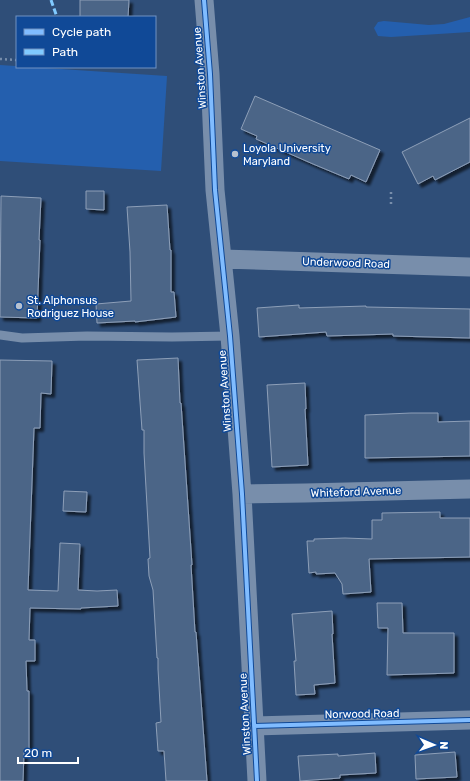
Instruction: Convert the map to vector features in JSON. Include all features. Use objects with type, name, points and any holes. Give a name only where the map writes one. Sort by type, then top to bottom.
[{"type":"street","name":"Winston Avenue","points":[[204,0],[210,81],[215,190],[230,336],[242,494],[257,781]]},
{"type":"street","name":"Underwood Road","points":[[222,259],[470,267]]},
{"type":"street","name":"Whiteford Avenue","points":[[242,494],[470,489]]},
{"type":"street","name":"Norwood Road","points":[[254,726],[470,720]]},
{"type":"lane","points":[[0,335],[22,338],[87,336],[230,336]]},
{"type":"path","points":[[0,59],[16,60]]},
{"type":"path","points":[[391,191],[391,204]]},
{"type":"shaded area","points":[[470,17],[470,32],[391,37],[378,36],[374,28],[378,22],[384,21],[429,25],[444,24]]},
{"type":"shaded area","points":[[0,65],[16,66],[16,68],[46,68],[167,76],[161,171],[0,161]]},
{"type":"building","points":[[80,0],[129,0],[128,16],[80,16]]},
{"type":"building","points":[[255,96],[380,150],[366,182],[351,175],[349,179],[313,164],[256,139],[257,136],[241,129]]},
{"type":"building","points":[[470,118],[470,162],[435,180],[433,176],[418,184],[402,152]]},
{"type":"building","points":[[86,191],[104,191],[104,210],[86,209]]},
{"type":"building","points":[[1,196],[41,198],[37,318],[0,317]]},
{"type":"building","points":[[167,205],[171,250],[171,292],[174,292],[176,317],[135,322],[97,323],[96,304],[131,301],[127,207]]},
{"type":"building","points":[[299,305],[299,308],[366,306],[470,309],[470,338],[393,336],[393,334],[327,336],[326,332],[259,337],[257,308]]},
{"type":"building","points":[[178,358],[195,632],[207,781],[166,781],[164,751],[158,751],[156,723],[161,722],[158,658],[153,590],[149,576],[148,559],[150,558],[144,430],[142,430],[137,360]]},
{"type":"building","points":[[0,360],[52,361],[51,394],[41,393],[40,428],[34,428],[28,590],[58,591],[60,543],[80,544],[78,590],[117,590],[118,606],[81,609],[30,608],[29,640],[35,640],[35,661],[26,661],[27,691],[29,691],[29,752],[24,752],[23,781],[0,781]]},
{"type":"building","points":[[305,383],[308,465],[272,467],[267,385]]},
{"type":"building","points":[[438,413],[438,422],[470,421],[470,456],[365,458],[365,415]]},
{"type":"building","points":[[64,491],[87,492],[86,512],[63,511]]},
{"type":"building","points":[[440,512],[440,518],[470,518],[470,557],[369,559],[371,592],[343,594],[342,584],[335,573],[309,573],[307,541],[314,541],[314,539],[345,538],[372,539],[372,520],[382,520],[382,513]]},
{"type":"building","points":[[377,603],[402,603],[403,633],[454,633],[454,673],[387,675],[388,628],[378,628]]},
{"type":"building","points":[[332,611],[335,683],[314,685],[315,694],[296,695],[294,661],[296,661],[292,614]]},
{"type":"building","points":[[455,752],[457,777],[416,779],[415,755]]},
{"type":"building","points":[[375,753],[376,773],[340,775],[340,778],[300,781],[298,756],[338,754],[338,756]]},
{"type":"marked path","points":[[51,0],[57,16]]},
{"type":"cycle path","points":[[204,0],[210,74],[215,190],[230,336],[242,494],[257,781]]},
{"type":"cycle path","points":[[254,726],[470,720]]},
{"type":"place","name":"Loyola University Maryland","points":[[235,154]]},
{"type":"place","name":"St. Alphonsus Rodriguez House","points":[[19,306]]}]
